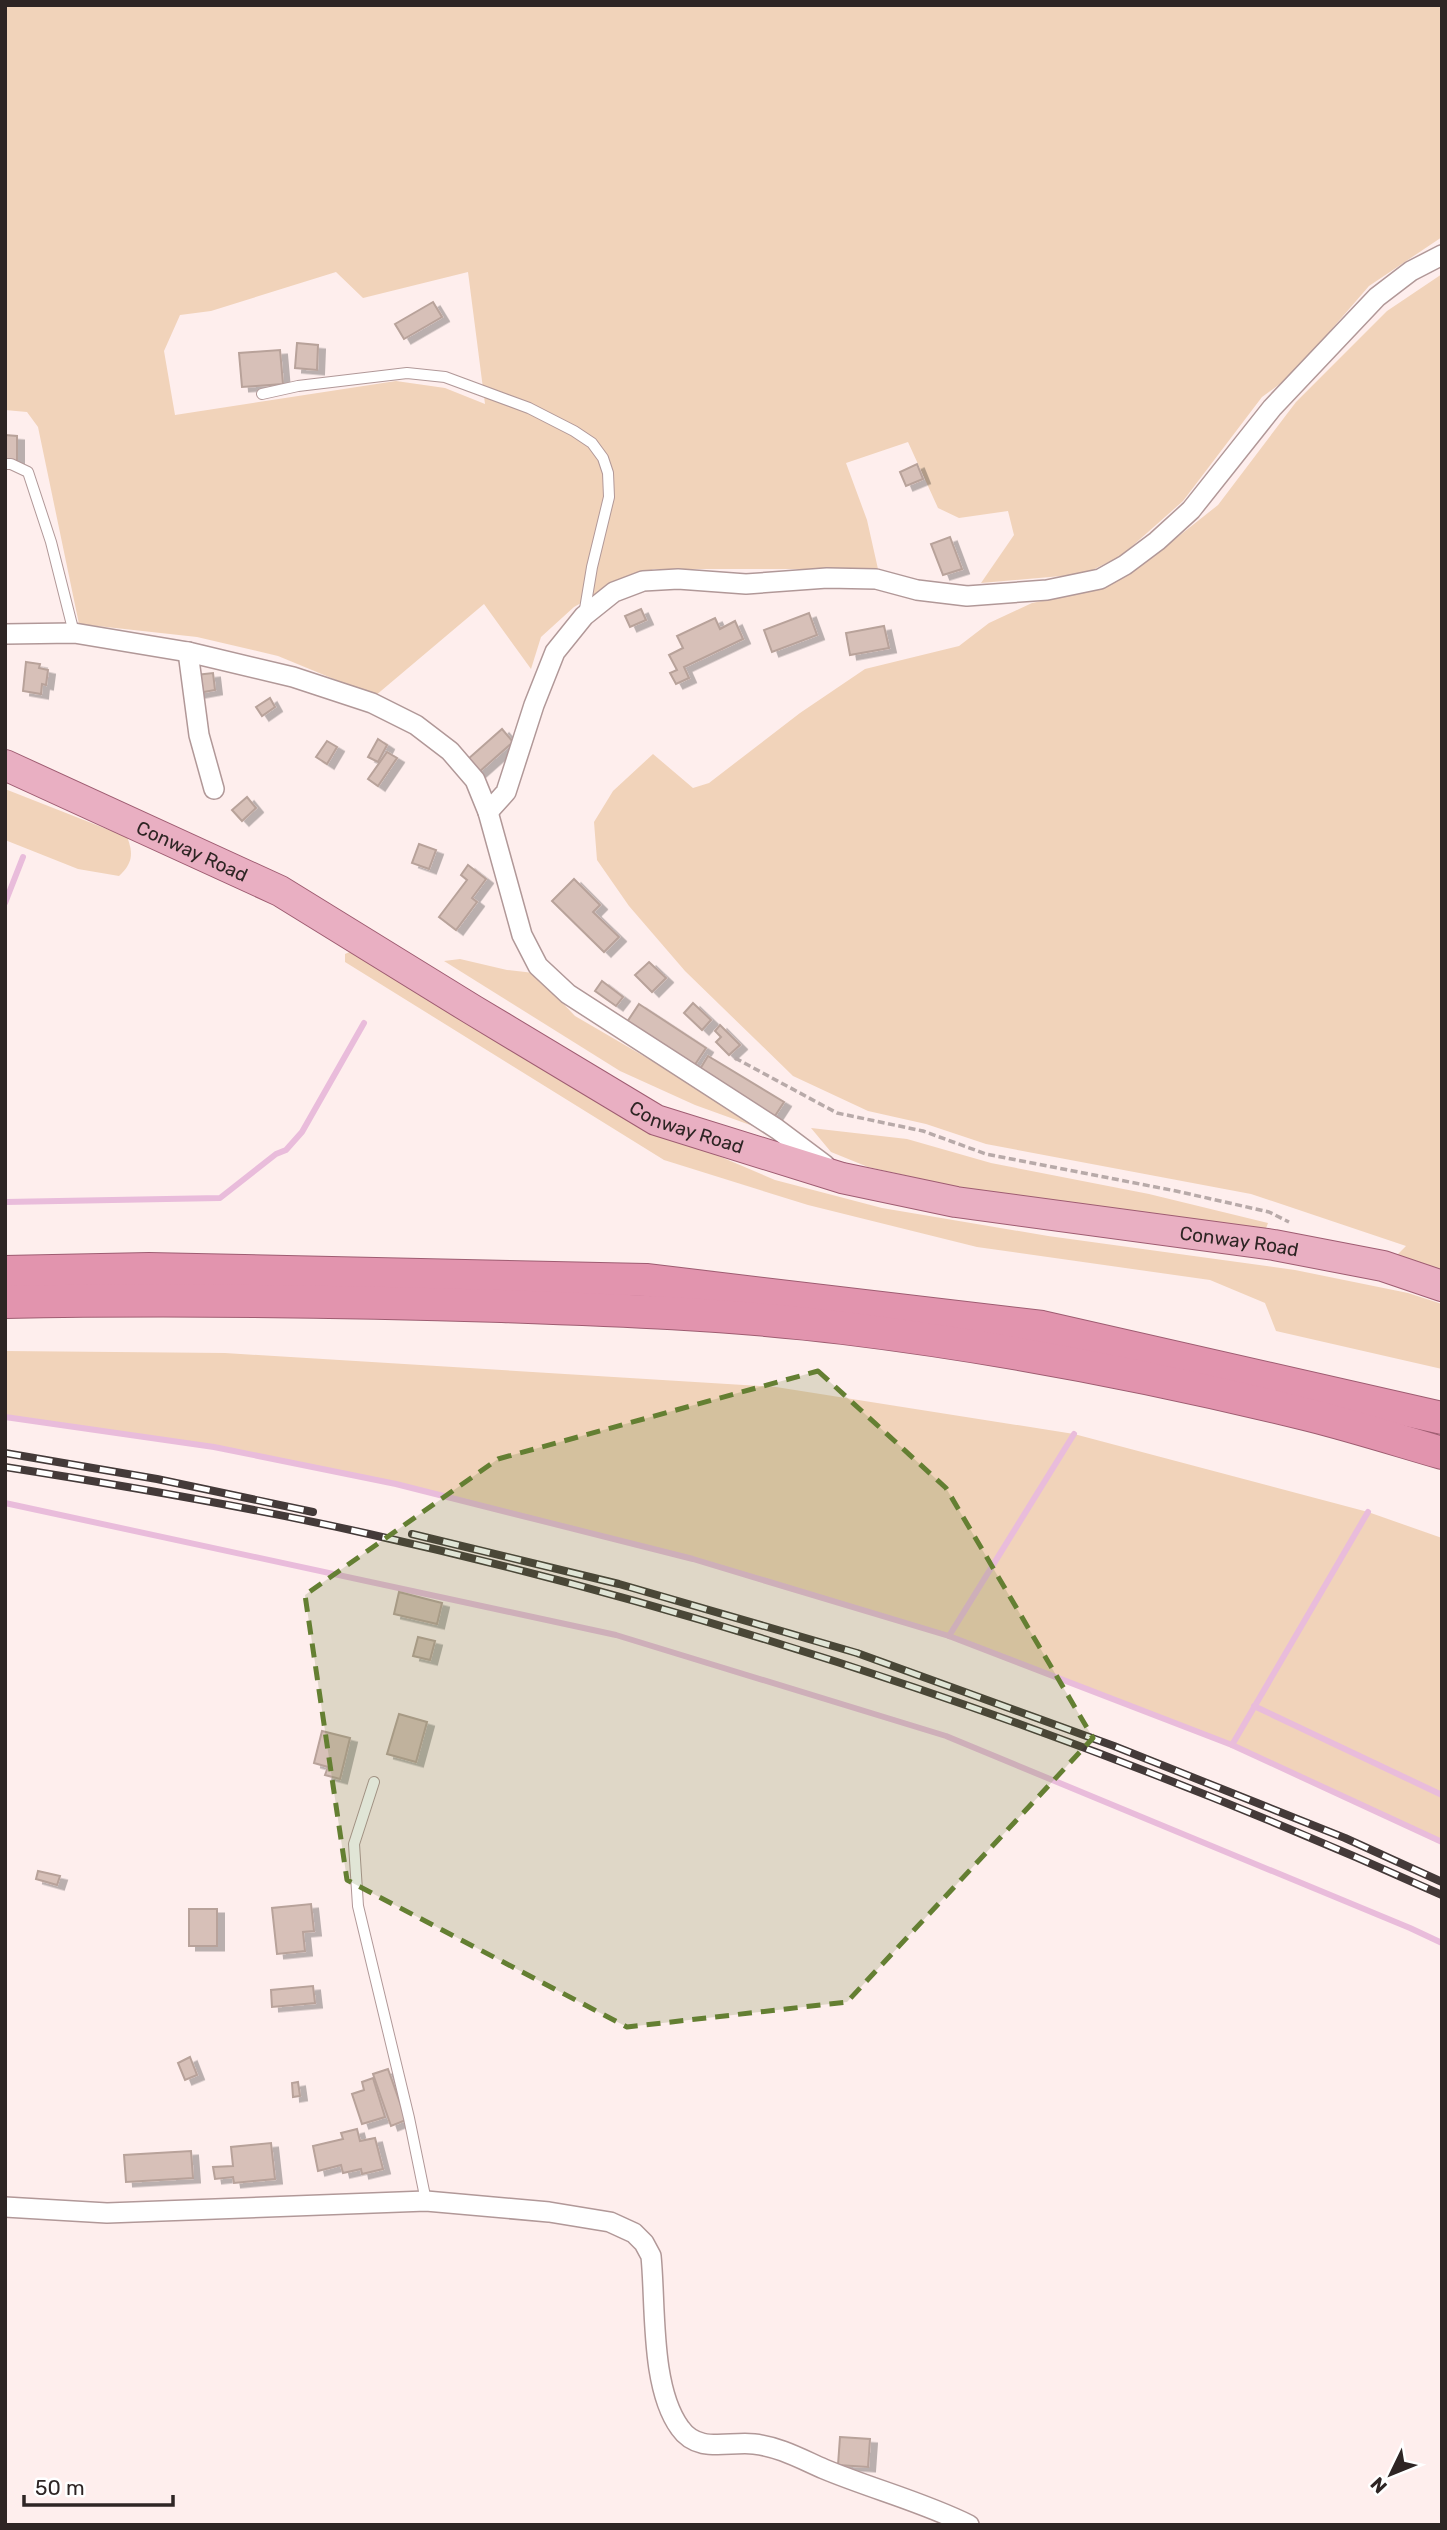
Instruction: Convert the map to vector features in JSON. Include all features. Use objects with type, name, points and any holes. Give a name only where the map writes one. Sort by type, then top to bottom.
[{"type":"highway","points":[[5,1272],[163,1269],[646,1280],[1042,1327],[1442,1418]]},
{"type":"highway","points":[[5,1302],[323,1300],[622,1310],[841,1328],[974,1346],[1154,1380],[1311,1415],[1442,1453]]},
{"type":"main road","name":"Conway Road","points":[[5,765],[280,891],[656,1119],[842,1178],[956,1202],[1274,1245],[1382,1266],[1442,1286]]},
{"type":"street","points":[[488,811],[506,792],[534,705],[555,652],[584,615],[614,592],[643,582],[678,579],[746,584],[827,578],[876,579],[917,590],[967,596],[1047,590],[1100,579],[1125,565],[1157,541],[1191,510],[1272,408],[1377,297],[1411,271],[1442,255]]},
{"type":"street","points":[[5,634],[74,633],[188,652],[293,677],[372,703],[416,725],[450,751],[475,779],[488,811],[522,935],[538,966],[568,994],[777,1129],[842,1178]]},
{"type":"street","points":[[188,652],[199,735],[214,789]]},
{"type":"street","points":[[5,2207],[107,2213],[426,2202],[549,2212],[610,2221],[623,2226],[644,2243],[651,2256],[656,2359],[670,2410],[680,2429],[689,2437],[714,2446],[754,2444],[787,2452],[969,2525]]},
{"type":"lane","points":[[262,394],[298,386],[407,373],[445,377],[529,408],[592,443],[603,458],[608,473],[609,497],[592,567],[584,615]]},
{"type":"lane","points":[[5,464],[28,472],[51,542],[74,633]]},
{"type":"lane","points":[[374,1782],[354,1844],[358,1906],[409,2118],[426,2202]]},
{"type":"path","points":[[735,1058],[837,1113],[923,1131],[986,1154],[1269,1212],[1293,1223]]},
{"type":"highlighted area","points":[[818,1371],[946,1488],[1093,1738],[847,2002],[627,2027],[347,1880],[305,1595],[498,1459]]},
{"type":"shaded area","points":[[5,5],[1442,5],[1442,237],[1369,286],[1292,375],[1262,397],[1183,501],[1121,556],[1084,574],[981,583],[1014,535],[1008,511],[959,518],[938,508],[908,442],[846,463],[867,520],[878,569],[654,569],[618,582],[574,607],[541,637],[531,669],[484,604],[375,696],[278,656],[197,637],[79,624],[38,427],[27,412],[5,410]],"holes":[[[336,272],[363,298],[468,272],[485,404],[445,388],[396,381],[175,415],[164,351],[180,315],[211,311]]]},
{"type":"shaded area","points":[[1442,274],[1442,1274],[1395,1257],[1406,1246],[1251,1194],[986,1144],[926,1124],[868,1111],[793,1076],[685,971],[629,906],[597,860],[594,822],[613,791],[653,754],[693,788],[709,783],[800,713],[865,669],[959,646],[989,623],[1032,603],[1096,590],[1141,566],[1218,505],[1296,402],[1387,311]]},
{"type":"shaded area","points":[[5,789],[127,837],[131,854],[127,867],[119,876],[78,869],[5,840]]},
{"type":"shaded area","points":[[352,951],[653,1128],[775,1180],[882,1208],[1048,1236],[1295,1270],[1408,1293],[1442,1304],[1442,1369],[1276,1331],[1265,1303],[1210,1280],[977,1247],[808,1205],[664,1160],[345,962],[345,954]]},
{"type":"shaded area","points":[[460,959],[534,973],[575,1016],[714,1097],[753,1126],[695,1105],[620,1071],[444,961]]},
{"type":"shaded area","points":[[811,1128],[907,1139],[991,1163],[1149,1194],[1268,1223],[1265,1231],[980,1192],[868,1167],[831,1152]]},
{"type":"shaded area","points":[[5,1351],[225,1353],[776,1387],[1074,1434],[1368,1512],[1442,1538],[1442,1840],[1232,1745],[949,1636],[693,1559],[396,1484],[214,1447],[5,1417]]},
{"type":"building","points":[[433,302],[442,317],[404,339],[395,324]]},
{"type":"building","points":[[297,343],[318,345],[317,370],[295,368]]},
{"type":"building","points":[[280,350],[283,384],[242,387],[239,353]]},
{"type":"building","points":[[5,435],[17,436],[17,463],[5,463]]},
{"type":"building","points":[[917,464],[923,479],[906,486],[900,472]]},
{"type":"building","points":[[950,537],[962,569],[943,575],[931,544]]},
{"type":"building","points":[[641,609],[646,620],[630,627],[625,616]]},
{"type":"building","points":[[809,613],[817,635],[772,652],[764,630]]},
{"type":"building","points":[[715,618],[720,629],[735,621],[743,639],[684,667],[689,678],[676,684],[670,673],[677,670],[669,655],[683,648],[677,636]]},
{"type":"building","points":[[884,626],[889,648],[850,655],[846,633]]},
{"type":"building","points":[[26,662],[40,664],[39,668],[48,670],[46,685],[42,684],[41,694],[23,691]]},
{"type":"building","points":[[213,673],[215,690],[198,693],[196,675]]},
{"type":"building","points":[[270,698],[275,707],[262,716],[256,707]]},
{"type":"building","points":[[502,729],[513,742],[479,772],[468,759]]},
{"type":"building","points":[[378,739],[387,745],[378,762],[368,757]]},
{"type":"building","points":[[327,741],[337,747],[327,764],[316,757]]},
{"type":"building","points":[[387,752],[397,758],[378,786],[368,779]]},
{"type":"building","points":[[247,797],[256,808],[242,821],[232,810]]},
{"type":"building","points":[[419,844],[436,850],[429,869],[412,863]]},
{"type":"building","points":[[468,865],[486,879],[472,898],[477,902],[456,930],[439,917],[467,880],[461,875]]},
{"type":"building","points":[[574,879],[600,905],[593,912],[619,937],[604,952],[552,901]]},
{"type":"building","points":[[649,962],[666,978],[652,992],[635,975]]},
{"type":"building","points":[[602,981],[623,997],[616,1006],[595,991]]},
{"type":"building","points":[[693,1003],[711,1020],[702,1030],[684,1013]]},
{"type":"building","points":[[639,1004],[706,1048],[694,1066],[627,1022]]},
{"type":"building","points":[[720,1025],[740,1045],[729,1055],[716,1042],[721,1037],[715,1031]]},
{"type":"building","points":[[708,1056],[784,1102],[773,1119],[697,1074]]},
{"type":"building","points":[[399,1592],[442,1603],[437,1624],[394,1614]]},
{"type":"building","points":[[418,1637],[435,1641],[430,1660],[413,1656]]},
{"type":"building","points":[[399,1714],[427,1722],[416,1762],[387,1754]]},
{"type":"building","points":[[322,1731],[350,1738],[340,1779],[325,1775],[328,1767],[314,1763]]},
{"type":"building","points":[[38,1871],[60,1876],[57,1885],[36,1879]]},
{"type":"building","points":[[311,1904],[314,1931],[303,1932],[305,1951],[277,1954],[272,1908]]},
{"type":"building","points":[[189,1909],[217,1909],[217,1946],[189,1946]]},
{"type":"building","points":[[313,1986],[315,2003],[272,2007],[271,1990]]},
{"type":"building","points":[[190,2057],[197,2075],[185,2080],[178,2063]]},
{"type":"building","points":[[388,2069],[406,2120],[391,2126],[373,2074]]},
{"type":"building","points":[[373,2078],[385,2117],[362,2124],[352,2094],[364,2090],[362,2082]]},
{"type":"building","points":[[298,2082],[300,2096],[293,2097],[292,2083]]},
{"type":"building","points":[[357,2129],[360,2141],[375,2138],[383,2169],[362,2174],[361,2169],[343,2173],[341,2165],[318,2171],[313,2146],[343,2139],[341,2133]]},
{"type":"building","points":[[271,2143],[275,2179],[234,2183],[233,2177],[215,2179],[213,2167],[233,2166],[231,2147]]},
{"type":"building","points":[[191,2151],[193,2178],[126,2182],[124,2155]]},
{"type":"building","points":[[840,2437],[870,2439],[868,2467],[838,2465]]},
{"type":"waterway","points":[[5,903],[23,857]]},
{"type":"waterway","points":[[5,1202],[220,1198],[276,1154],[286,1150],[302,1132],[364,1023]]},
{"type":"waterway","points":[[5,1417],[214,1447],[396,1484],[693,1559],[949,1636],[1232,1745],[1442,1842]]},
{"type":"waterway","points":[[949,1636],[1074,1434]]},
{"type":"waterway","points":[[5,1503],[616,1635],[946,1736],[1442,1943]]},
{"type":"waterway","points":[[1232,1745],[1368,1512]]},
{"type":"waterway","points":[[1254,1706],[1442,1795]]},
{"type":"railway","points":[[5,1453],[157,1479],[313,1512]]},
{"type":"railway","points":[[5,1467],[188,1498],[369,1534],[643,1603],[779,1644],[1049,1735],[1182,1785],[1442,1895]]},
{"type":"railway","points":[[412,1534],[619,1584],[857,1653],[1114,1746],[1345,1838],[1442,1882]]}]
